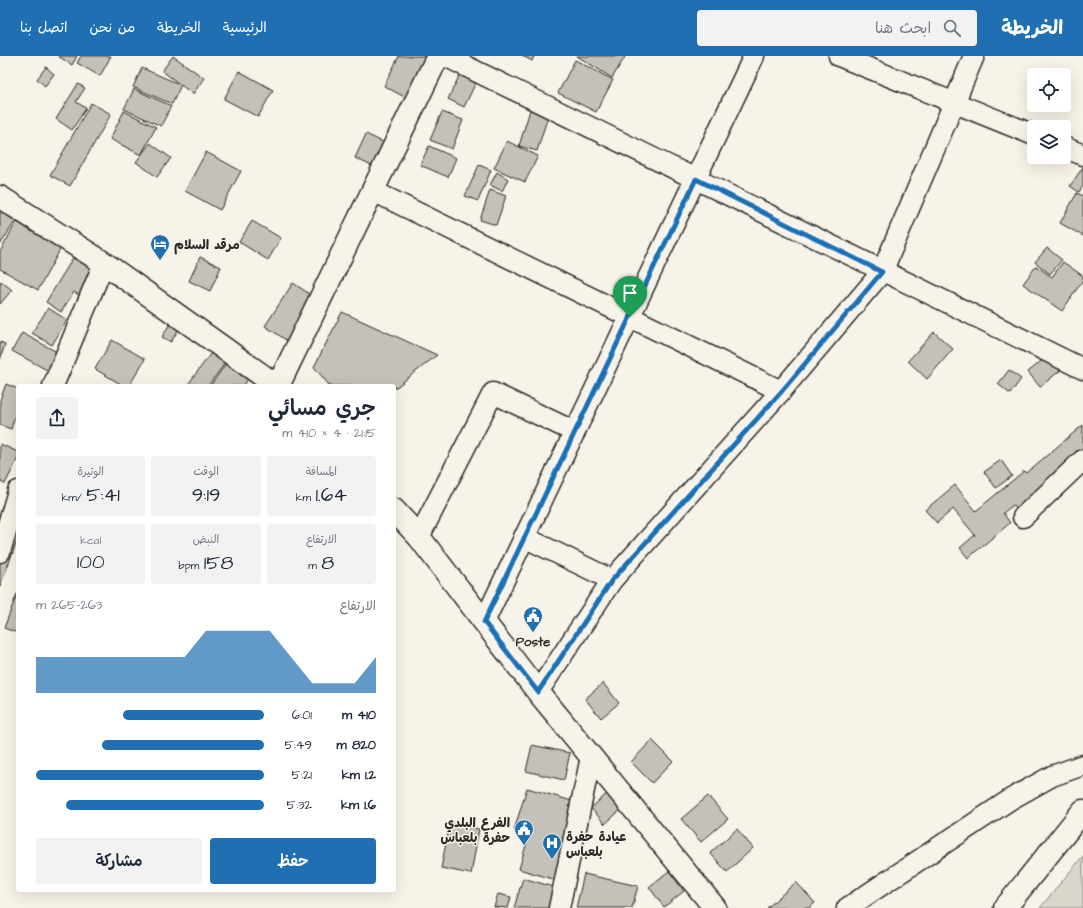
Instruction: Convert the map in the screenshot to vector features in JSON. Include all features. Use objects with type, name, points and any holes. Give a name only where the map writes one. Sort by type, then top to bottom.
[{"type":"street","points":[[279,384],[438,56]]},
{"type":"street","points":[[445,56],[882,272],[1083,369]]},
{"type":"street","points":[[484,622],[754,56]]},
{"type":"street","points":[[839,56],[1027,132]]},
{"type":"street","points":[[538,692],[612,580],[782,391],[882,272],[974,56]]},
{"type":"street","points":[[1071,150],[1083,155]]},
{"type":"street","points":[[372,191],[782,391]]},
{"type":"street","points":[[0,197],[104,263],[275,384]]},
{"type":"street","points":[[54,384],[104,263]]},
{"type":"street","points":[[419,537],[493,393],[575,432]]},
{"type":"street","points":[[1023,517],[1083,460]]},
{"type":"street","points":[[0,552],[16,498]]},
{"type":"street","points":[[396,512],[419,537],[538,692],[715,908]]},
{"type":"street","points":[[524,537],[612,580]]},
{"type":"street","points":[[559,908],[591,757]]},
{"type":"street","points":[[847,908],[1011,799],[1052,776],[1083,765]]},
{"type":"street","points":[[1005,908],[1083,811]]},
{"type":"shaded area","points":[[1083,856],[1083,908],[1040,908]]},
{"type":"building","points":[[58,56],[77,56],[72,65]]},
{"type":"building","points":[[81,56],[111,56],[100,76],[77,63]]},
{"type":"building","points":[[173,56],[204,78],[193,94],[162,71]]},
{"type":"building","points":[[399,56],[436,56],[412,101],[384,86]]},
{"type":"building","points":[[523,56],[534,56],[532,61]]},
{"type":"building","points":[[577,56],[623,56],[625,57],[612,78]]},
{"type":"building","points":[[575,60],[613,80],[596,112],[558,93]]},
{"type":"building","points":[[466,62],[482,70],[464,107],[448,99]]},
{"type":"building","points":[[46,67],[54,74],[45,86],[37,79]]},
{"type":"building","points":[[142,68],[181,85],[172,104],[133,87]]},
{"type":"building","points":[[239,71],[273,90],[258,117],[224,99]]},
{"type":"building","points":[[78,84],[85,88],[76,102],[86,108],[72,130],[56,119]]},
{"type":"building","points":[[134,89],[171,106],[161,126],[124,109]]},
{"type":"building","points":[[91,103],[111,114],[70,186],[50,175]]},
{"type":"building","points":[[530,110],[548,116],[537,151],[519,146]]},
{"type":"building","points":[[124,111],[156,127],[141,155],[110,139]]},
{"type":"building","points":[[442,112],[463,120],[452,149],[430,140]]},
{"type":"building","points":[[366,134],[391,146],[380,170],[355,158]]},
{"type":"building","points":[[507,141],[538,156],[525,182],[494,168]]},
{"type":"building","points":[[150,143],[171,158],[157,177],[136,162]]},
{"type":"building","points":[[429,146],[456,158],[448,177],[420,165]]},
{"type":"building","points":[[206,152],[241,171],[220,210],[185,191]]},
{"type":"building","points":[[479,165],[491,170],[478,201],[465,196]]},
{"type":"building","points":[[1083,167],[1083,186],[1079,192],[1070,186]]},
{"type":"building","points":[[497,172],[508,179],[502,191],[490,185]]},
{"type":"building","points":[[490,190],[506,196],[496,225],[480,220]]},
{"type":"building","points":[[1077,193],[1083,196],[1083,236],[1060,223]]},
{"type":"building","points":[[2,211],[16,220],[0,245],[0,214]]},
{"type":"building","points":[[17,221],[62,246],[38,290],[0,269],[0,252]]},
{"type":"building","points":[[252,221],[281,238],[268,260],[239,242]]},
{"type":"building","points":[[1047,248],[1062,260],[1050,274],[1035,262]]},
{"type":"building","points":[[200,257],[221,267],[210,291],[189,281]]},
{"type":"building","points":[[73,258],[97,272],[82,297],[74,292],[61,312],[46,302]]},
{"type":"building","points":[[1063,262],[1083,276],[1083,280],[1062,311],[1023,284],[1036,266],[1052,277]]},
{"type":"building","points":[[1,281],[12,290],[0,304],[0,283]]},
{"type":"building","points":[[293,283],[323,303],[295,346],[265,326]]},
{"type":"building","points":[[48,308],[67,320],[52,345],[32,333]]},
{"type":"building","points":[[342,312],[437,355],[396,387],[396,384],[328,384],[314,367]]},
{"type":"building","points":[[172,320],[181,325],[171,342],[162,337]]},
{"type":"building","points":[[934,332],[953,349],[927,379],[908,361]]},
{"type":"building","points":[[22,333],[68,358],[58,376],[12,351]]},
{"type":"building","points":[[112,340],[145,359],[130,384],[121,384],[95,369]]},
{"type":"building","points":[[0,342],[5,344],[0,360]]},
{"type":"building","points":[[211,353],[225,363],[209,384],[188,384]]},
{"type":"building","points":[[1051,353],[1063,368],[1040,387],[1028,372]]},
{"type":"building","points":[[233,354],[255,370],[244,384],[211,384]]},
{"type":"building","points":[[1009,370],[1021,379],[1010,394],[998,384]]},
{"type":"building","points":[[6,384],[16,388],[16,416],[11,429],[0,425],[0,400]]},
{"type":"building","points":[[1083,425],[1083,464],[1022,515],[1013,505],[1003,513],[1010,523],[968,558],[960,548],[975,535],[953,509],[937,523],[925,510],[955,485],[976,511],[1024,471],[1026,473]]},
{"type":"building","points":[[0,444],[16,451],[16,462],[5,484],[0,481]]},
{"type":"building","points":[[1001,460],[1012,476],[996,488],[984,472]]},
{"type":"building","points":[[0,514],[16,520],[16,544],[0,586]]},
{"type":"building","points":[[16,597],[16,632],[4,628]]},
{"type":"building","points":[[603,683],[619,703],[601,718],[585,699]]},
{"type":"building","points":[[652,740],[673,761],[652,783],[631,762]]},
{"type":"building","points":[[532,745],[570,753],[564,780],[526,771]]},
{"type":"building","points":[[527,788],[586,805],[563,882],[519,869],[529,835],[514,830]]},
{"type":"building","points":[[611,790],[625,806],[605,824],[591,808]]},
{"type":"building","points":[[708,796],[728,819],[701,842],[681,819]]},
{"type":"building","points":[[450,823],[479,829],[471,874],[441,868]]},
{"type":"building","points":[[737,829],[753,848],[727,872],[710,853]]},
{"type":"building","points":[[669,871],[684,891],[664,907],[649,887]]},
{"type":"building","points":[[584,874],[638,886],[632,908],[576,908]]},
{"type":"building","points":[[523,878],[564,890],[558,908],[514,908]]},
{"type":"building","points":[[796,882],[815,903],[809,908],[767,908]]},
{"type":"building","points":[[498,894],[511,897],[508,908],[494,907]]},
{"type":"place","name":"مرقد السلام","points":[[160,261]]},
{"type":"place","name":"Poste","points":[[533,633]]},
{"type":"place","name":"الفرع البلدي حفرة بلعباس","points":[[524,846]]},
{"type":"place","name":"عيادة حفرة بلعباس","points":[[552,860]]},
{"type":"route","points":[[696,179],[882,272],[782,391],[612,580],[538,692],[484,622],[630,317],[696,179]]}]
